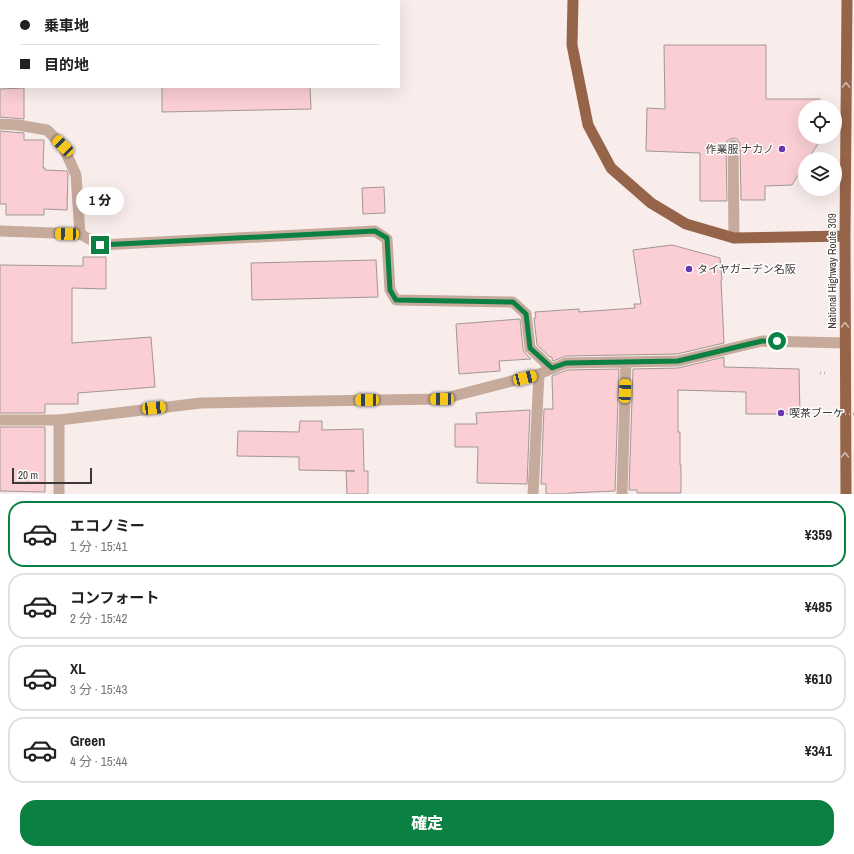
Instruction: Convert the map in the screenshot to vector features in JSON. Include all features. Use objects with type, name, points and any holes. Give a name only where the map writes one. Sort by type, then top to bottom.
[{"type":"highway","points":[[573,0],[572,45],[588,125],[611,168],[651,203],[686,224],[734,238],[844,236]]},
{"type":"highway","name":"National Highway Route 309","points":[[846,494],[844,236],[847,0]]},
{"type":"street","points":[[0,124],[18,125],[47,130],[63,146],[76,175],[80,234]]},
{"type":"street","points":[[733,145],[734,238]]},
{"type":"street","points":[[0,231],[80,234],[100,245],[375,231],[387,238],[390,290],[396,300],[513,302],[526,314],[530,348],[552,368]]},
{"type":"street","points":[[0,420],[59,420],[201,403],[442,399],[539,374],[566,363],[678,361],[762,341],[845,343]]},
{"type":"street","points":[[622,494],[626,362]]},
{"type":"street","points":[[533,494],[539,374]]},
{"type":"street","points":[[59,420],[59,494]]},
{"type":"path","points":[[829,414],[854,414]]},
{"type":"building","points":[[664,45],[766,45],[766,99],[820,99],[798,100],[798,144],[818,144],[813,152],[798,152],[798,175],[792,185],[765,186],[765,200],[741,200],[740,145],[737,139],[730,139],[727,141],[726,145],[727,201],[700,201],[700,153],[646,151],[647,108],[665,109]]},
{"type":"building","points":[[24,88],[24,119],[0,117],[0,89]]},
{"type":"building","points":[[162,88],[310,88],[311,109],[162,112]]},
{"type":"building","points":[[0,131],[24,133],[24,140],[44,140],[43,168],[45,168],[45,170],[67,171],[68,174],[67,210],[44,209],[44,215],[6,215],[6,204],[0,204]]},
{"type":"building","points":[[384,187],[385,213],[363,214],[362,188]]},
{"type":"building","points":[[672,245],[720,258],[724,343],[677,354],[566,356],[553,361],[552,357],[550,357],[537,345],[534,318],[536,318],[535,312],[579,309],[579,312],[635,308],[634,304],[641,304],[633,250]]},
{"type":"building","points":[[83,257],[106,257],[106,289],[72,288],[72,343],[151,337],[155,387],[78,393],[78,404],[45,404],[45,413],[0,413],[0,265],[83,266]]},
{"type":"building","points":[[376,260],[378,297],[252,300],[251,263]]},
{"type":"building","points":[[520,319],[523,349],[531,359],[499,361],[500,371],[459,374],[456,324]]},
{"type":"building","points":[[724,357],[724,367],[799,369],[800,414],[746,414],[746,392],[678,390],[678,432],[680,432],[681,493],[637,493],[637,490],[629,490],[633,369],[678,368]]},
{"type":"building","points":[[619,369],[615,491],[546,494],[546,484],[541,484],[544,409],[553,409],[552,376],[567,370]]},
{"type":"building","points":[[530,410],[527,484],[477,483],[478,447],[455,447],[455,424],[477,424],[476,413]]},
{"type":"building","points":[[300,421],[322,421],[322,430],[363,429],[364,471],[368,471],[368,494],[347,494],[346,471],[355,471],[299,470],[299,457],[237,456],[238,431],[299,432]]},
{"type":"building","points":[[0,427],[45,427],[45,492],[0,491]]},
{"type":"place","name":"作業服 ナカノ","points":[[782,149]]},
{"type":"place","name":"タイヤガーデン名阪","points":[[689,269]]},
{"type":"place","name":"喫茶ブーケ","points":[[781,413]]},
{"type":"route","points":[[100,245],[375,231],[387,238],[390,290],[396,300],[513,302],[526,314],[530,348],[552,368],[566,363],[678,361],[762,341],[777,341]]}]
